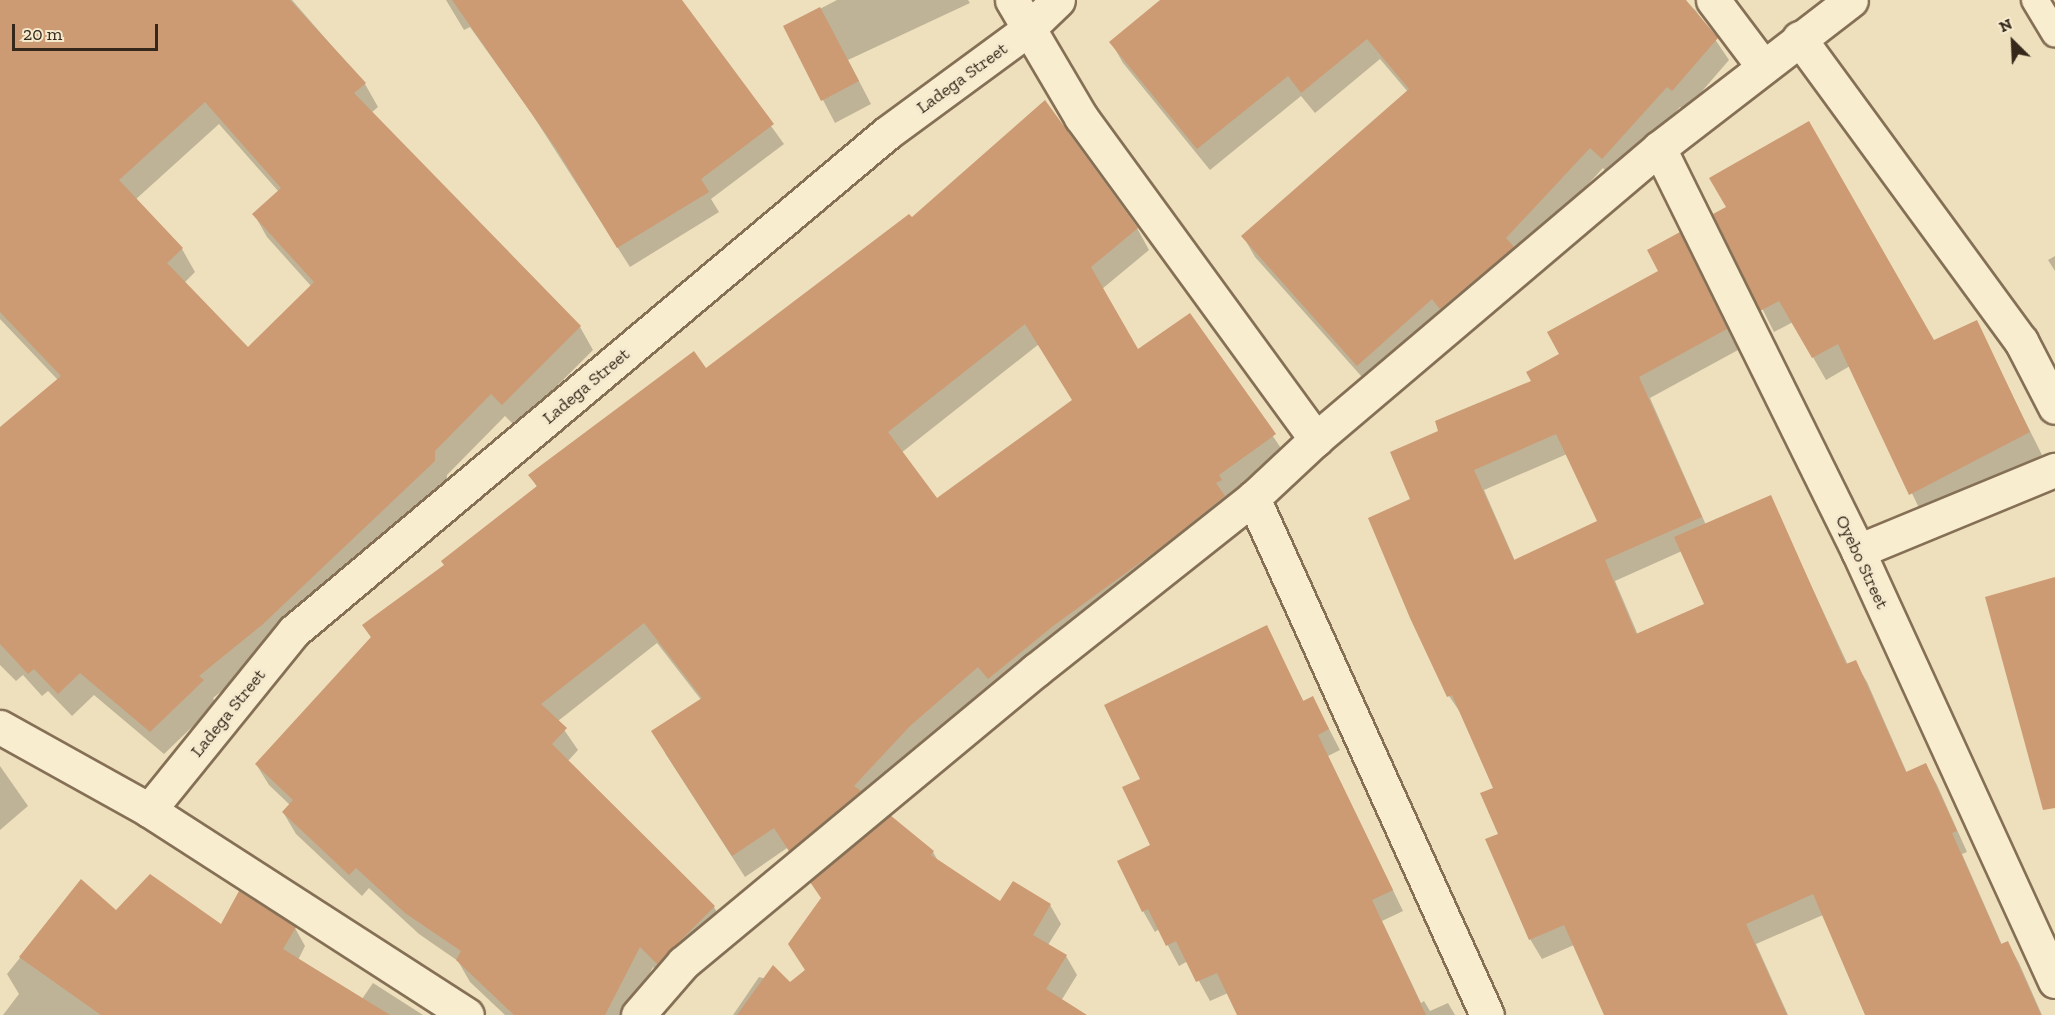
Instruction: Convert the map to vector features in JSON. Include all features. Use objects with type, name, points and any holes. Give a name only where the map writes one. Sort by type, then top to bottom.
[{"type":"street","points":[[1012,0],[1027,30],[1081,117],[1316,440]]},
{"type":"street","name":"Ladega Street","points":[[149,810],[294,631],[887,133],[1027,30],[1058,0]]},
{"type":"street","points":[[1713,0],[1762,66]]},
{"type":"street","points":[[638,1015],[683,963],[1036,670],[1253,498],[1316,440],[1659,148],[1762,66],[1851,0]]},
{"type":"street","points":[[1799,38],[2021,341],[2055,407]]},
{"type":"street","name":"Oyebo Street","points":[[1659,148],[1858,551],[2055,981]]},
{"type":"street","points":[[1858,551],[2055,470]]},
{"type":"street","points":[[1253,498],[1487,1015]]},
{"type":"street","points":[[0,727],[149,810],[467,1015]]},
{"type":"lane","points":[[2036,0],[2055,33]]},
{"type":"building","points":[[0,0],[290,0],[366,83],[354,93],[581,326],[502,405],[491,394],[435,451],[435,461],[263,624],[199,676],[204,680],[150,732],[80,673],[58,694],[34,669],[28,674],[0,644],[0,427],[61,376],[0,312]],"holes":[[[205,102],[281,188],[252,214],[314,282],[248,347],[167,263],[183,248],[119,180]]]},
{"type":"building","points":[[452,0],[682,0],[774,124],[701,179],[709,192],[617,248],[557,150]]},
{"type":"building","points":[[1160,0],[1686,0],[1718,38],[1672,91],[1667,87],[1602,159],[1590,148],[1506,238],[1514,247],[1440,309],[1432,299],[1357,366],[1241,236],[1409,89],[1367,39],[1301,93],[1288,76],[1197,149],[1109,42]]},
{"type":"building","points":[[820,7],[859,81],[821,101],[783,26]]},
{"type":"building","points":[[1045,100],[1138,228],[1091,267],[1138,349],[1190,313],[1276,434],[1219,475],[1222,480],[1216,483],[1225,496],[1160,548],[1053,626],[988,679],[978,667],[910,726],[854,786],[861,791],[789,851],[774,828],[732,856],[651,731],[702,698],[644,623],[541,704],[567,728],[552,744],[715,906],[657,964],[640,947],[605,1015],[514,1015],[456,960],[461,951],[405,913],[356,868],[349,875],[282,812],[293,800],[255,764],[371,637],[362,625],[444,565],[441,561],[537,486],[528,475],[694,351],[706,368],[909,214],[912,217]],"holes":[[[1025,324],[1072,400],[937,498],[888,432]]]},
{"type":"building","points":[[1809,121],[1934,340],[1977,320],[2030,432],[1909,495],[1838,344],[1812,358],[1779,301],[1760,311],[1713,214],[1726,207],[1709,178]]},
{"type":"building","points":[[1680,232],[1727,329],[1639,377],[1702,517],[1605,560],[1636,634],[1704,604],[1674,537],[1771,495],[1846,664],[1856,660],[1906,772],[1926,763],[1957,831],[1952,833],[2001,944],[2008,941],[2041,1015],[1865,1015],[1813,894],[1746,924],[1787,1015],[1604,1015],[1564,925],[1529,940],[1485,839],[1498,834],[1480,793],[1493,788],[1452,695],[1447,697],[1410,618],[1368,518],[1410,499],[1390,452],[1438,431],[1435,421],[1531,381],[1526,372],[1559,354],[1547,332],[1658,271],[1647,250]],"holes":[[[1556,434],[1597,521],[1514,560],[1474,470]]]},
{"type":"building","points":[[2055,577],[2055,808],[2043,810],[1985,597]]},
{"type":"building","points":[[1267,625],[1303,701],[1313,696],[1329,729],[1318,735],[1393,890],[1372,900],[1426,1015],[1237,1015],[1217,973],[1196,982],[1176,941],[1166,946],[1148,909],[1142,912],[1117,861],[1150,845],[1122,787],[1140,779],[1104,705]]},
{"type":"building","points":[[890,815],[934,851],[931,855],[1000,901],[1013,881],[1051,904],[1033,935],[1067,955],[1046,989],[1087,1015],[737,1015],[773,965],[790,982],[805,970],[788,944],[821,898],[810,882]]},
{"type":"building","points":[[150,874],[221,924],[239,891],[296,927],[283,949],[390,1015],[101,1015],[19,957],[81,879],[116,910]]}]
